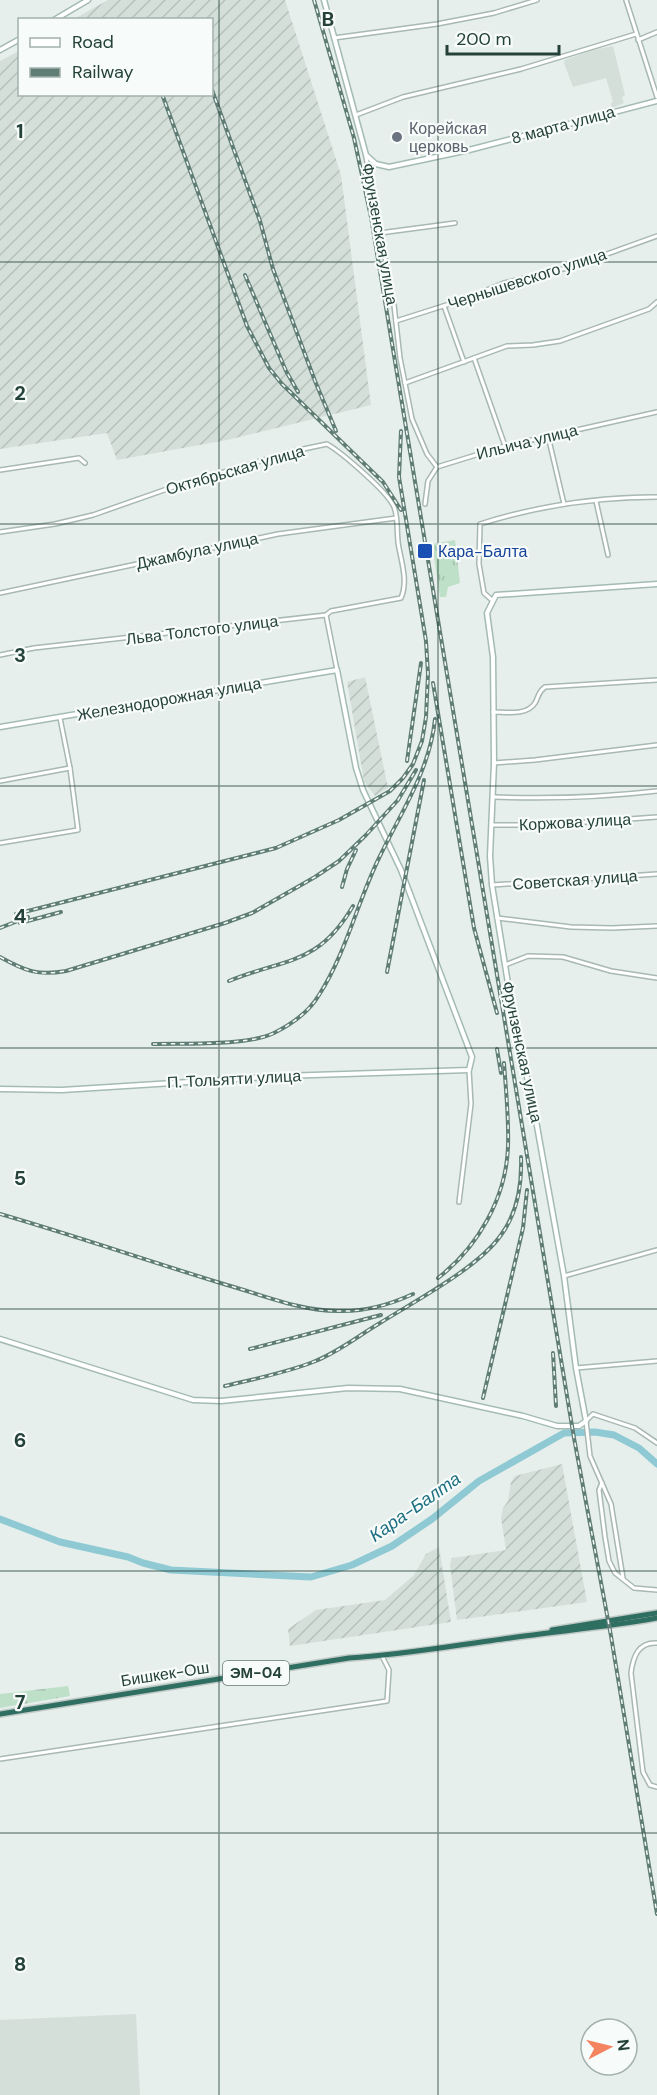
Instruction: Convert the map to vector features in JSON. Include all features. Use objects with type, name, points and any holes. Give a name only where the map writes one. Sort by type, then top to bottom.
[{"type":"highway","name":"Бишкек-Ош","points":[[513,1637],[657,1613]]},
{"type":"highway","name":"Бишкек-Ош","points":[[0,1714],[349,1658],[382,1656],[513,1637],[601,1628],[657,1618]]},
{"type":"street","points":[[57,18],[88,0]]},
{"type":"street","name":"Фрунзенская улица","points":[[324,0],[366,155],[412,418],[427,454],[437,467]]},
{"type":"street","points":[[334,38],[437,24],[494,13],[537,0]]},
{"type":"street","points":[[626,0],[657,99]]},
{"type":"street","points":[[638,40],[657,32]]},
{"type":"street","points":[[356,115],[403,97],[521,69],[636,34]]},
{"type":"street","points":[[0,50],[18,40]]},
{"type":"street","name":"8 марта улица","points":[[366,155],[376,164],[389,166],[469,150],[657,99]]},
{"type":"street","points":[[380,233],[455,223]]},
{"type":"street","name":"Чернышевского улица","points":[[396,321],[504,283],[571,267],[657,236]]},
{"type":"street","points":[[405,383],[507,346],[560,341],[649,309],[657,302]]},
{"type":"street","points":[[444,306],[464,362]]},
{"type":"street","points":[[474,358],[505,446]]},
{"type":"street","name":"Ильича улица","points":[[437,467],[505,446],[657,412]]},
{"type":"street","points":[[548,436],[564,504]]},
{"type":"street","name":"Октябрьская улица","points":[[0,532],[55,524],[93,515],[167,489],[283,454],[327,444],[339,451],[390,500],[394,507],[398,546],[404,573],[404,592],[401,598]]},
{"type":"street","points":[[0,470],[78,458],[85,463]]},
{"type":"street","points":[[425,504],[428,481],[437,467]]},
{"type":"street","points":[[657,497],[626,497],[564,504],[480,524],[478,564],[484,593],[492,600],[496,595],[657,584]]},
{"type":"street","points":[[596,500],[608,555]]},
{"type":"street","name":"Джамбула улица","points":[[0,593],[278,534],[396,518]]},
{"type":"street","name":"Льва Толстого улица","points":[[0,654],[34,648],[326,615],[331,611],[401,598]]},
{"type":"street","name":"Фрунзенская улица","points":[[492,600],[487,613],[493,657],[494,763],[490,856],[492,885],[564,1276],[590,1456],[610,1504],[623,1578]]},
{"type":"street","points":[[326,615],[360,779],[401,870],[472,1057],[469,1070],[471,1104],[459,1202]]},
{"type":"street","name":"Железнодорожная улица","points":[[0,727],[338,670]]},
{"type":"street","points":[[493,712],[527,710],[534,705],[538,693],[545,687],[657,680]]},
{"type":"street","points":[[0,843],[78,830],[70,768],[60,718]]},
{"type":"street","points":[[494,763],[657,745]]},
{"type":"street","points":[[0,781],[70,768]]},
{"type":"street","points":[[493,797],[625,795],[657,791]]},
{"type":"street","name":"Коржова улица","points":[[492,825],[546,825],[657,818]]},
{"type":"street","name":"Советская улица","points":[[492,885],[657,874]]},
{"type":"street","points":[[497,918],[571,927],[657,926]]},
{"type":"street","points":[[505,965],[528,956],[556,956],[611,971],[657,978]]},
{"type":"street","name":"П. Тольятти улица","points":[[0,1089],[62,1090],[282,1076],[469,1070]]},
{"type":"street","points":[[564,1276],[657,1250]]},
{"type":"street","points":[[0,1339],[193,1400],[221,1401],[348,1389],[400,1389],[523,1416],[557,1426],[579,1426],[593,1414],[635,1428],[657,1443]]},
{"type":"street","points":[[576,1368],[657,1361]]},
{"type":"street","points":[[602,1483],[599,1491],[609,1561],[618,1577],[623,1578],[634,1588],[657,1590]]},
{"type":"street","points":[[657,1643],[648,1643],[639,1649],[632,1662],[631,1673],[643,1772],[650,1785],[657,1787]]},
{"type":"street","points":[[0,1759],[387,1701],[389,1670],[382,1656]]},
{"type":"shaded area","points":[[108,0],[285,0],[341,175],[371,405],[227,440],[117,460],[107,433],[0,449],[0,61],[18,52],[18,96],[213,96],[213,18],[76,18]]},
{"type":"shaded area","points":[[613,46],[625,95],[622,97],[624,103],[612,108],[611,103],[613,102],[606,78],[573,87],[564,63],[565,60],[593,50]]},
{"type":"shaded area","points":[[365,677],[388,788],[375,796],[364,781],[347,682]]},
{"type":"shaded area","points":[[562,1464],[587,1602],[457,1620],[450,1565],[452,1558],[506,1550],[501,1518],[503,1508],[508,1501],[511,1482],[515,1476]]},
{"type":"shaded area","points":[[439,1547],[451,1622],[290,1646],[288,1629],[316,1610],[385,1600],[414,1575],[426,1554]]},
{"type":"shaded area","points":[[136,2014],[140,2095],[0,2095],[0,2020]]},
{"type":"green space","points":[[455,540],[460,583],[448,587],[446,597],[440,597],[432,544]]},
{"type":"green space","points":[[68,1686],[70,1696],[0,1708],[0,1694]]},
{"type":"waterway","name":"Кара-Балта","points":[[0,1519],[60,1542],[128,1557],[171,1570],[311,1577],[352,1565],[392,1546],[432,1519],[479,1481],[564,1433],[595,1432],[614,1435],[639,1448],[657,1464]]},
{"type":"railway","points":[[314,0],[354,138],[371,217],[574,1438],[611,1636],[657,1914]]},
{"type":"railway","points":[[213,93],[260,221],[273,269],[336,431]]},
{"type":"railway","points":[[163,96],[247,326],[269,368],[282,384],[383,482],[401,510]]},
{"type":"railway","points":[[245,275],[286,371],[298,392]]},
{"type":"railway","points":[[16,914],[276,848],[339,820],[390,791],[403,778],[413,764],[422,741],[426,717],[428,674],[426,641],[399,477],[401,431]]},
{"type":"railway","points":[[407,761],[421,663]]},
{"type":"railway","points":[[433,683],[474,928],[497,1013]]},
{"type":"railway","points":[[153,1044],[215,1043],[263,1037],[287,1026],[310,1007],[337,962],[371,875],[421,773],[432,738],[435,719]]},
{"type":"railway","points":[[0,957],[32,971],[47,973],[66,971],[252,913],[339,861],[398,800],[416,770]]},
{"type":"railway","points":[[387,972],[424,780]]},
{"type":"railway","points":[[342,887],[356,850]]},
{"type":"railway","points":[[229,981],[284,963],[313,950],[327,940],[340,926],[353,906]]},
{"type":"railway","points":[[20,923],[61,912]]},
{"type":"railway","points":[[0,928],[28,917]]},
{"type":"railway","points":[[497,1049],[501,1073]]},
{"type":"railway","points":[[438,1278],[466,1252],[487,1220],[502,1185],[508,1147],[504,1063]]},
{"type":"railway","points":[[225,1386],[280,1373],[322,1358],[462,1272],[491,1247],[507,1226],[520,1188],[521,1157]]},
{"type":"railway","points":[[483,1398],[523,1228],[527,1190]]},
{"type":"railway","points":[[0,1214],[268,1298],[310,1308],[338,1311],[367,1309],[413,1294]]},
{"type":"railway","points":[[250,1349],[381,1315]]},
{"type":"railway","points":[[553,1353],[556,1406]]},
{"type":"place","name":"Корейская церковь","points":[[397,137]]},
{"type":"place","name":"Кара-Балта","points":[[425,551]]}]
